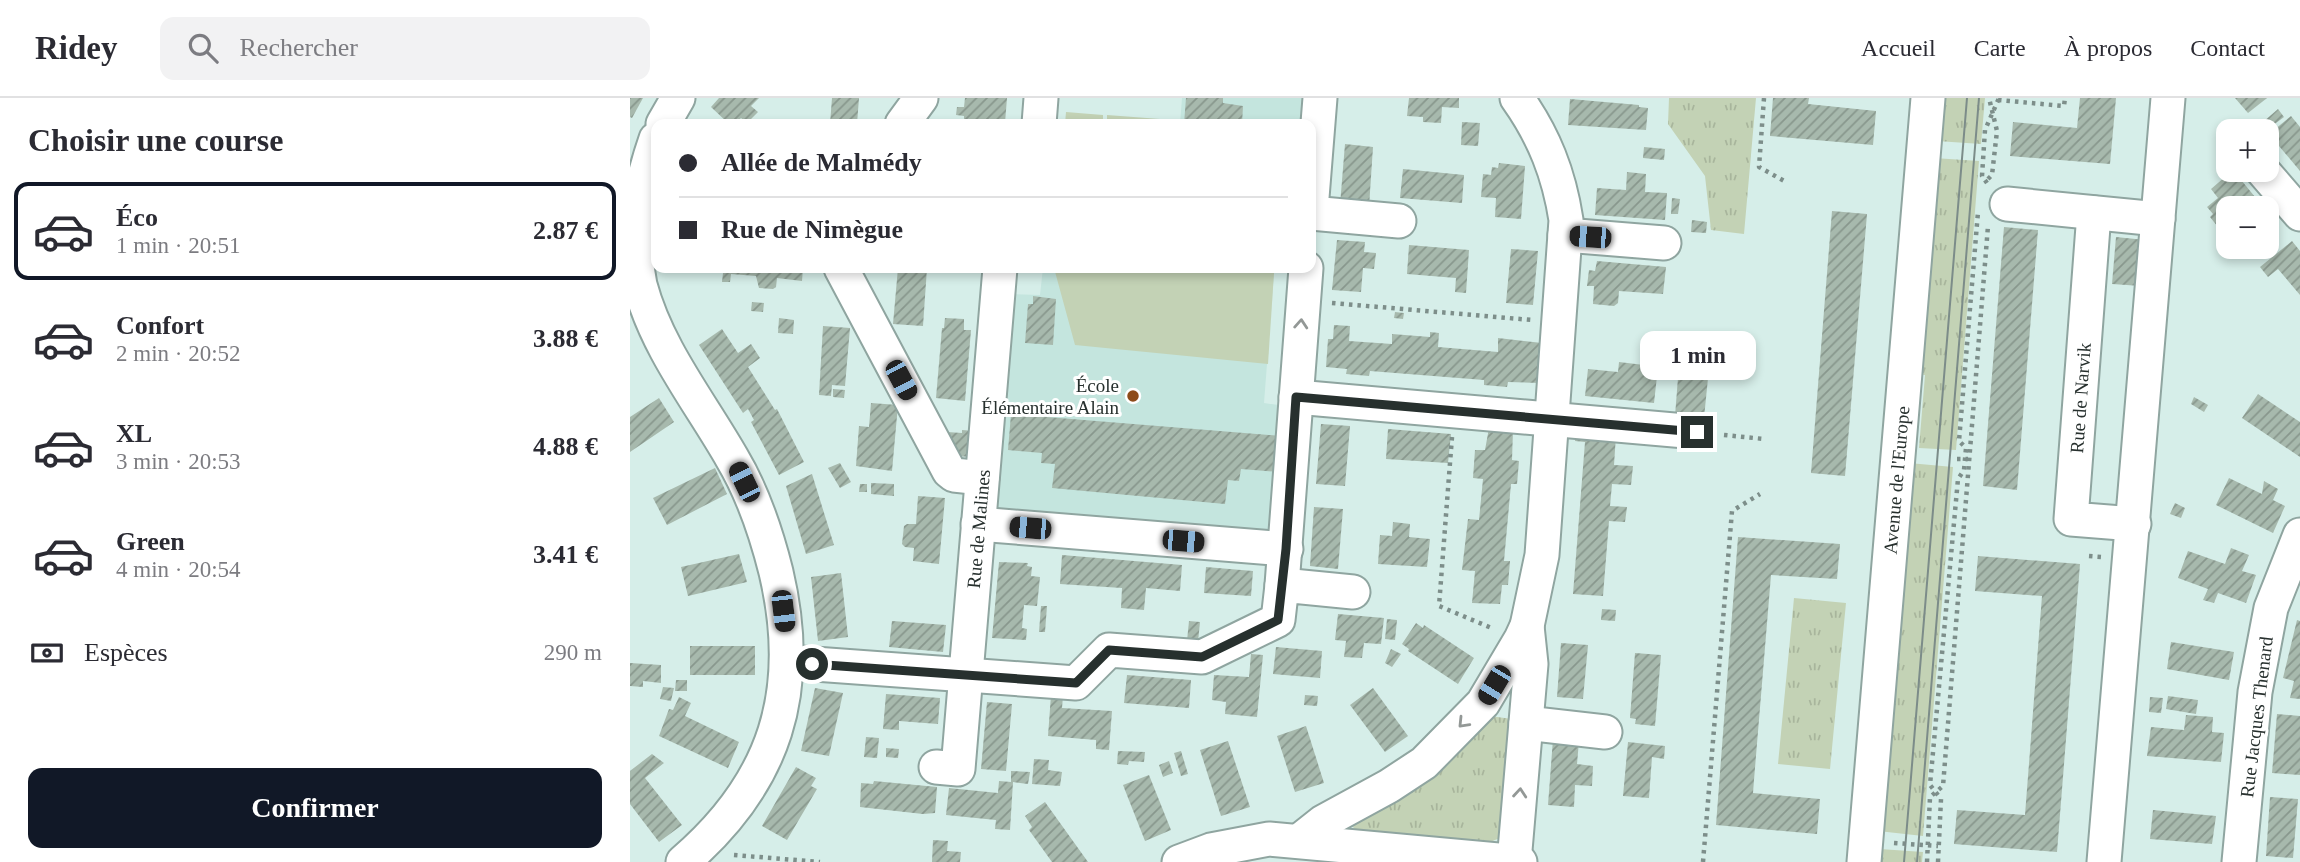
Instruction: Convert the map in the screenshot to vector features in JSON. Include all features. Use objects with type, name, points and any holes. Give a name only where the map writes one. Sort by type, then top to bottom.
[{"type":"street","points":[[666,119],[678,98]]},
{"type":"street","points":[[906,119],[921,98]]},
{"type":"street","points":[[1039,119],[1041,98]]},
{"type":"street","points":[[1316,149],[1320,98]]},
{"type":"street","name":"Avenue de l'Europe","points":[[1864,862],[1928,98]]},
{"type":"street","points":[[2104,862],[2168,98]]},
{"type":"street","points":[[1299,841],[1323,822],[1424,764],[1483,703],[1524,633],[1542,555],[1566,220],[1555,167],[1525,103]]},
{"type":"street","points":[[651,152],[646,166],[647,215],[640,283],[651,318],[668,355],[734,460],[759,515],[780,592],[787,662],[777,727],[755,778],[738,806],[718,830],[689,857]]},
{"type":"street","points":[[2272,182],[2300,214]]},
{"type":"street","points":[[1988,198],[2158,219]]},
{"type":"street","points":[[1316,213],[1399,221]]},
{"type":"street","name":"Rue de Narvik","points":[[2094,213],[2071,519],[2134,524]]},
{"type":"street","points":[[1565,235],[1664,243]]},
{"type":"street","points":[[844,273],[949,471],[954,475],[982,478]]},
{"type":"street","name":"Rue de Malines","points":[[936,767],[958,769],[1000,273]]},
{"type":"street","points":[[787,662],[1076,683],[1109,650],[1202,657],[1278,620],[1286,549],[1306,273]]},
{"type":"street","points":[[1296,397],[1697,432]]},
{"type":"street","points":[[978,524],[1286,549]]},
{"type":"street","name":"Rue Jacques Thenard","points":[[2239,862],[2255,692],[2271,608],[2300,535]]},
{"type":"street","points":[[1282,585],[1353,592]]},
{"type":"street","points":[[1514,862],[1531,664],[1524,633]]},
{"type":"street","points":[[1526,723],[1605,732]]},
{"type":"street","points":[[1179,862],[1211,850],[1269,839],[1520,862]]},
{"type":"path","points":[[1764,98],[1759,167],[1786,183]]},
{"type":"path","points":[[1938,862],[1941,799],[1930,785],[1958,479],[1967,459],[1966,448],[1959,441],[1966,353],[1997,131],[1989,98]]},
{"type":"path","points":[[1927,862],[1930,797],[1943,786],[1967,459],[1978,354],[1988,198],[1982,176],[1985,130],[1999,99],[2064,106],[2065,98]]},
{"type":"path","points":[[1303,301],[1559,322]]},
{"type":"path","points":[[1966,353],[1978,354]]},
{"type":"path","points":[[1454,410],[1439,606],[1524,633]]},
{"type":"path","points":[[1697,432],[1765,439]]},
{"type":"path","points":[[1956,459],[1967,459]]},
{"type":"path","points":[[1703,862],[1732,512],[1760,494]]},
{"type":"path","points":[[1952,545],[1962,547]]},
{"type":"path","points":[[1902,844],[1938,846]]},
{"type":"path","points":[[689,857],[820,862]]},
{"type":"shaded area","points":[[1182,98],[1309,98],[1307,119],[1180,119]]},
{"type":"shaded area","name":"École Élémentaire Alain","points":[[1042,273],[1274,273],[1264,403],[1285,406],[1275,538],[994,509],[1010,294],[1040,295]]},
{"type":"green space","points":[[1669,98],[1756,98],[1744,234],[1711,230],[1705,176],[1668,124]]},
{"type":"green space","points":[[1940,98],[1985,98],[1981,144],[1937,141]]},
{"type":"green space","points":[[1066,112],[1103,115],[1103,119],[1065,119]]},
{"type":"green space","points":[[1107,115],[1160,119],[1107,119]]},
{"type":"green space","points":[[1934,158],[1979,161],[1956,450],[1919,448],[1925,375],[1917,374]]},
{"type":"green space","points":[[1055,273],[1274,273],[1268,364],[1075,345]]},
{"type":"green space","points":[[1909,463],[1953,467],[1923,836],[1878,831]]},
{"type":"green space","points":[[1794,598],[1846,603],[1830,769],[1778,764]]},
{"type":"green space","points":[[1490,716],[1512,719],[1500,838],[1480,846],[1360,835],[1353,827],[1358,814],[1420,785],[1462,750]]},
{"type":"green space","points":[[1880,849],[1923,852],[1922,862],[1879,862]]},
{"type":"building","points":[[630,98],[643,98],[632,118],[630,117]]},
{"type":"building","points":[[719,98],[759,98],[751,106],[758,112],[751,119],[724,119],[711,107]]},
{"type":"building","points":[[832,98],[859,98],[857,119],[830,119]]},
{"type":"building","points":[[965,98],[1007,98],[1005,119],[964,119],[964,116],[956,115],[957,107],[964,107]]},
{"type":"building","points":[[1186,98],[1223,98],[1223,103],[1243,106],[1242,119],[1184,119]]},
{"type":"building","points":[[1409,98],[1459,98],[1459,108],[1442,107],[1441,123],[1423,122],[1423,117],[1407,116]]},
{"type":"building","points":[[1773,98],[1809,98],[1808,104],[1876,111],[1873,145],[1770,136]]},
{"type":"building","points":[[2080,98],[2116,98],[2110,164],[2010,156],[2013,122],[2077,128]]},
{"type":"building","points":[[2235,98],[2267,98],[2248,113]]},
{"type":"building","points":[[1570,99],[1648,108],[1646,130],[1568,125]]},
{"type":"building","points":[[2278,109],[2284,117],[2279,121],[2266,119]]},
{"type":"building","points":[[2291,116],[2300,127],[2300,171],[2279,146],[2279,126]]},
{"type":"building","points":[[1462,122],[1480,123],[1478,146],[1461,145]]},
{"type":"building","points":[[1345,144],[1373,147],[1369,207],[1340,205]]},
{"type":"building","points":[[1644,147],[1665,149],[1664,160],[1643,158]]},
{"type":"building","points":[[1499,163],[1525,166],[1521,219],[1495,217],[1496,198],[1481,197],[1483,174],[1491,175],[1492,167],[1498,168]]},
{"type":"building","points":[[1403,169],[1464,175],[1462,203],[1400,198]]},
{"type":"building","points":[[1627,172],[1646,174],[1645,192],[1667,193],[1665,220],[1595,215],[1597,188],[1626,190]]},
{"type":"building","points":[[2219,182],[2243,182],[2254,196],[2216,196],[2211,189]]},
{"type":"building","points":[[1672,198],[1680,199],[1678,214],[1671,214]]},
{"type":"building","points":[[2216,200],[2216,224],[2210,217],[2213,214],[2207,207]]},
{"type":"building","points":[[1832,211],[1867,214],[1845,476],[1811,473]]},
{"type":"building","points":[[1692,220],[1707,222],[1706,233],[1691,232]]},
{"type":"building","points":[[2004,227],[2038,230],[2017,490],[1983,486]]},
{"type":"building","points":[[2116,237],[2145,240],[2141,286],[2112,284]]},
{"type":"building","points":[[1337,240],[1365,242],[1364,252],[1376,253],[1374,269],[1363,268],[1361,292],[1332,290]]},
{"type":"building","points":[[2292,241],[2300,251],[2300,295],[2278,269],[2268,277],[2260,267],[2270,259],[2279,259],[2279,252]]},
{"type":"building","points":[[1409,245],[1469,250],[1466,293],[1455,292],[1456,278],[1407,274]]},
{"type":"building","points":[[1511,249],[1538,251],[1533,305],[1506,303]]},
{"type":"building","points":[[1597,261],[1666,267],[1663,294],[1619,291],[1618,303],[1614,306],[1593,304],[1594,286],[1587,286],[1589,270],[1595,271]]},
{"type":"building","points":[[723,273],[803,273],[802,281],[777,278],[776,287],[773,289],[759,288],[756,276],[731,274],[730,282],[722,282]]},
{"type":"building","points":[[898,273],[927,273],[923,326],[893,324]]},
{"type":"building","points":[[1033,296],[1056,299],[1053,345],[1025,343],[1028,304],[1033,304]]},
{"type":"building","points":[[752,302],[764,303],[763,312],[751,311]]},
{"type":"building","points":[[1395,312],[1404,313],[1403,319],[1394,318]]},
{"type":"building","points":[[779,318],[794,320],[793,334],[778,333]]},
{"type":"building","points":[[945,318],[964,319],[964,330],[971,330],[965,401],[936,398]]},
{"type":"building","points":[[1334,325],[1350,326],[1349,341],[1392,344],[1392,334],[1430,337],[1430,332],[1439,333],[1438,347],[1498,352],[1498,338],[1542,343],[1539,383],[1508,382],[1507,387],[1484,385],[1484,380],[1370,371],[1369,376],[1346,374],[1347,369],[1326,367],[1328,339],[1333,339]]},
{"type":"building","points":[[823,326],[850,328],[845,386],[832,385],[831,396],[819,395]]},
{"type":"building","points":[[722,329],[738,353],[751,344],[760,358],[748,367],[775,410],[777,409],[804,462],[779,475],[751,422],[754,420],[748,409],[743,413],[699,345]]},
{"type":"building","points":[[1619,362],[1644,365],[1644,375],[1657,376],[1654,403],[1585,396],[1588,369],[1618,372]]},
{"type":"building","points":[[1679,365],[1709,368],[1704,418],[1675,416]]},
{"type":"building","points":[[833,389],[845,390],[844,398],[833,397]]},
{"type":"building","points":[[2258,394],[2300,422],[2300,457],[2242,418]]},
{"type":"building","points":[[2194,397],[2208,405],[2204,412],[2191,404]]},
{"type":"building","points":[[659,398],[674,422],[630,452],[630,417]]},
{"type":"building","points":[[871,403],[898,405],[892,471],[856,466],[859,426],[869,427]]},
{"type":"building","points":[[1011,414],[1281,436],[1278,472],[1241,469],[1239,481],[1228,480],[1225,504],[1052,488],[1055,464],[1041,463],[1042,453],[1008,450]]},
{"type":"building","points":[[1321,424],[1350,426],[1345,486],[1316,484]]},
{"type":"building","points":[[1489,428],[1513,430],[1512,460],[1519,461],[1517,484],[1511,484],[1504,561],[1510,561],[1508,585],[1502,585],[1500,604],[1472,603],[1475,571],[1462,570],[1468,519],[1479,520],[1483,479],[1473,478],[1475,450],[1485,450]]},
{"type":"building","points":[[1388,429],[1451,434],[1448,463],[1386,459]]},
{"type":"building","points":[[962,430],[974,431],[972,457],[956,456],[947,432],[962,433]]},
{"type":"building","points":[[1576,432],[1616,435],[1614,465],[1633,466],[1631,485],[1612,484],[1610,506],[1627,507],[1625,522],[1609,521],[1603,596],[1573,594],[1585,442],[1575,441]]},
{"type":"building","points":[[840,463],[851,482],[840,488],[828,468]]},
{"type":"building","points":[[715,468],[727,494],[667,525],[653,498]]},
{"type":"building","points":[[812,474],[834,545],[806,554],[786,486]]},
{"type":"building","points":[[2229,478],[2262,494],[2264,481],[2278,489],[2273,500],[2285,506],[2273,533],[2216,505]]},
{"type":"building","points":[[871,483],[894,484],[894,496],[871,494]]},
{"type":"building","points":[[860,484],[867,484],[867,492],[859,492]]},
{"type":"building","points":[[918,496],[945,498],[939,564],[913,561],[914,548],[902,544],[904,526],[916,524]]},
{"type":"building","points":[[2175,503],[2185,508],[2181,518],[2170,514]]},
{"type":"building","points":[[1314,507],[1343,509],[1338,569],[1310,566]]},
{"type":"building","points":[[1393,522],[1410,524],[1409,537],[1430,539],[1427,567],[1378,564],[1380,535],[1392,536]]},
{"type":"building","points":[[1738,537],[1840,544],[1837,579],[1771,575],[1754,780],[1753,793],[1820,799],[1817,834],[1716,825]]},
{"type":"building","points":[[2231,548],[2249,555],[2242,571],[2256,575],[2246,603],[2218,593],[2214,603],[2203,600],[2208,589],[2178,578],[2188,551],[2225,564]]},
{"type":"building","points":[[739,554],[747,582],[688,596],[681,567]]},
{"type":"building","points":[[1062,555],[1182,565],[1180,591],[1146,588],[1144,610],[1121,608],[1122,588],[1060,584]]},
{"type":"building","points":[[1978,556],[2080,564],[2057,852],[1954,844],[1957,810],[2025,815],[2042,596],[1975,591]]},
{"type":"building","points":[[999,562],[1028,563],[1027,566],[1032,567],[1031,576],[1040,577],[1037,606],[1024,605],[1022,628],[1027,629],[1026,640],[992,638]]},
{"type":"building","points":[[1206,567],[1253,571],[1251,596],[1204,593]]},
{"type":"building","points":[[841,573],[848,637],[818,641],[811,577]]},
{"type":"building","points":[[1041,606],[1047,606],[1045,632],[1039,632]]},
{"type":"building","points":[[1602,609],[1616,610],[1615,621],[1601,620]]},
{"type":"building","points":[[1338,614],[1384,618],[1381,644],[1364,643],[1362,658],[1344,657],[1346,641],[1335,640]]},
{"type":"building","points":[[1387,619],[1397,620],[1395,640],[1385,639]]},
{"type":"building","points":[[2297,620],[2300,621],[2300,699],[2290,698],[2294,681],[2283,678]]},
{"type":"building","points":[[892,621],[946,625],[943,652],[889,647]]},
{"type":"building","points":[[1189,621],[1200,622],[1198,642],[1187,641]]},
{"type":"building","points":[[1416,623],[1423,628],[1424,625],[1474,658],[1458,684],[1408,651],[1402,644]]},
{"type":"building","points":[[2171,642],[2234,652],[2229,680],[2167,669]]},
{"type":"building","points":[[1561,643],[1588,645],[1583,699],[1557,697]]},
{"type":"building","points":[[690,646],[755,646],[755,675],[690,675]]},
{"type":"building","points":[[1276,647],[1322,651],[1320,678],[1273,674]]},
{"type":"building","points":[[1391,649],[1401,654],[1392,667],[1385,663]]},
{"type":"building","points":[[1635,653],[1661,655],[1655,726],[1635,724],[1636,719],[1630,718]]},
{"type":"building","points":[[1251,654],[1263,655],[1257,717],[1225,714],[1226,702],[1212,700],[1214,675],[1249,677]]},
{"type":"building","points":[[630,663],[661,665],[661,683],[643,681],[643,687],[630,686]]},
{"type":"building","points":[[1127,675],[1191,680],[1189,708],[1124,703]]},
{"type":"building","points":[[676,680],[687,680],[687,691],[675,691]]},
{"type":"building","points":[[663,687],[674,688],[671,701],[660,699]]},
{"type":"building","points":[[815,688],[843,693],[829,756],[801,751]]},
{"type":"building","points":[[1373,688],[1408,736],[1385,752],[1350,705]]},
{"type":"building","points":[[886,694],[940,698],[938,724],[899,721],[899,730],[883,729]]},
{"type":"building","points":[[1051,695],[1063,696],[1062,708],[1112,711],[1109,750],[1096,749],[1096,740],[1048,736]]},
{"type":"building","points":[[1305,695],[1318,696],[1317,706],[1304,705]]},
{"type":"building","points":[[2168,696],[2198,700],[2196,714],[2166,709]]},
{"type":"building","points":[[679,697],[691,703],[685,716],[739,742],[728,768],[659,736],[669,709],[673,710]]},
{"type":"building","points":[[2150,697],[2163,698],[2161,713],[2149,712]]},
{"type":"building","points":[[987,702],[1012,704],[1006,771],[981,769]]},
{"type":"building","points":[[2277,714],[2300,716],[2300,775],[2272,773]]},
{"type":"building","points":[[2186,715],[2213,717],[2212,732],[2224,733],[2221,762],[2147,756],[2151,727],[2184,730]]},
{"type":"building","points":[[1306,726],[1324,783],[1295,792],[1277,736]]},
{"type":"building","points":[[866,737],[879,738],[877,758],[864,757]]},
{"type":"building","points":[[1553,739],[1579,741],[1577,764],[1593,766],[1592,786],[1575,785],[1574,807],[1548,805]]},
{"type":"building","points":[[1228,741],[1250,807],[1221,816],[1200,750]]},
{"type":"building","points":[[1628,742],[1665,746],[1664,759],[1652,757],[1649,798],[1623,796]]},
{"type":"building","points":[[886,748],[899,749],[898,758],[886,757]]},
{"type":"building","points":[[1118,751],[1145,752],[1144,762],[1129,761],[1128,765],[1117,764]]},
{"type":"building","points":[[1181,751],[1188,774],[1181,776],[1174,753]]},
{"type":"building","points":[[652,754],[664,763],[645,778],[682,825],[659,842],[630,804],[630,771]]},
{"type":"building","points":[[1034,759],[1049,760],[1048,770],[1062,772],[1060,786],[1032,784]]},
{"type":"building","points":[[1169,761],[1173,773],[1163,777],[1159,765]]},
{"type":"building","points":[[796,767],[816,778],[811,786],[817,789],[787,840],[762,826]]},
{"type":"building","points":[[1011,771],[1030,772],[1028,784],[1013,782],[1010,830],[995,829],[996,820],[946,815],[949,788],[998,793],[999,781],[1011,782]]},
{"type":"building","points":[[1149,775],[1171,830],[1145,841],[1123,785]]},
{"type":"building","points":[[874,781],[937,787],[935,813],[860,807],[861,783],[873,784]]},
{"type":"building","points":[[2270,797],[2298,799],[2293,858],[2266,856]]},
{"type":"building","points":[[1045,802],[1088,862],[1052,862],[1029,830],[1032,827],[1025,816]]},
{"type":"building","points":[[2153,810],[2216,816],[2212,844],[2150,839]]},
{"type":"building","points":[[933,840],[948,841],[947,851],[961,852],[960,862],[932,862]]},
{"type":"tram line","points":[[1904,862],[1967,98]]},
{"type":"tram line","points":[[1917,862],[1979,98]]},
{"type":"place","name":"École Élémentaire Alain","points":[[1133,396]]},
{"type":"route","points":[[812,664],[1076,683],[1109,650],[1202,657],[1278,620],[1286,549],[1296,397],[1697,432]]}]
